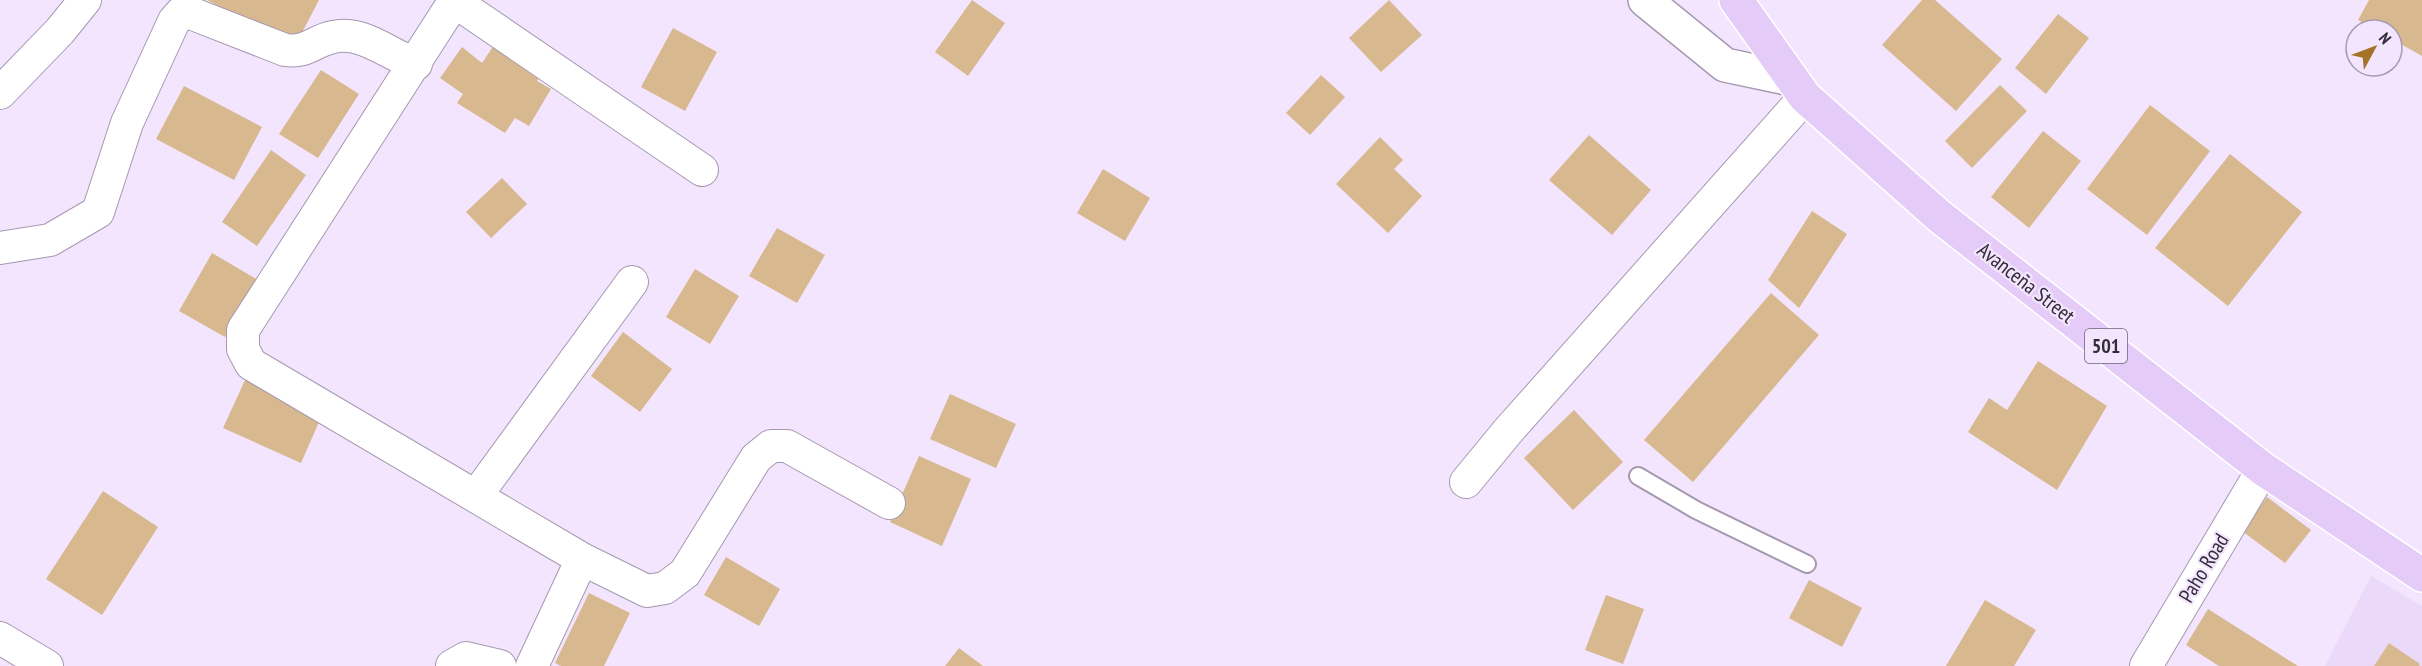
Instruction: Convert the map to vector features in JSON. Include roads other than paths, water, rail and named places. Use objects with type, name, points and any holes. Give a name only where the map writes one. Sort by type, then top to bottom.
[{"type":"main road","name":"501","points":[[1645,0],[1725,64],[1798,88]]},
{"type":"main road","name":"501","points":[[1739,2],[1798,88]]},
{"type":"main road","name":"Avanceña Street","points":[[1798,88],[1939,216],[2263,469],[2422,575]]},
{"type":"street","points":[[0,93],[60,31],[85,0]]},
{"type":"street","points":[[702,170],[454,1],[416,64],[243,330],[243,349],[251,364],[582,559],[647,591],[665,588],[685,573],[756,458],[771,446],[787,446],[889,503]]},
{"type":"street","points":[[0,248],[50,240],[98,212],[127,123],[174,21],[181,14],[193,14],[285,50],[298,52],[334,36],[365,39],[416,64]]},
{"type":"street","points":[[1466,482],[1798,88]]},
{"type":"street","points":[[476,496],[632,282]]},
{"type":"street","name":"Paho Road","points":[[2146,666],[2263,469]]},
{"type":"street","points":[[532,666],[582,559]]},
{"type":"street","points":[[0,638],[47,666]]},
{"type":"street","points":[[452,666],[466,658],[500,666]]},
{"type":"lane","points":[[1638,476],[1696,510],[1807,564]]}]
